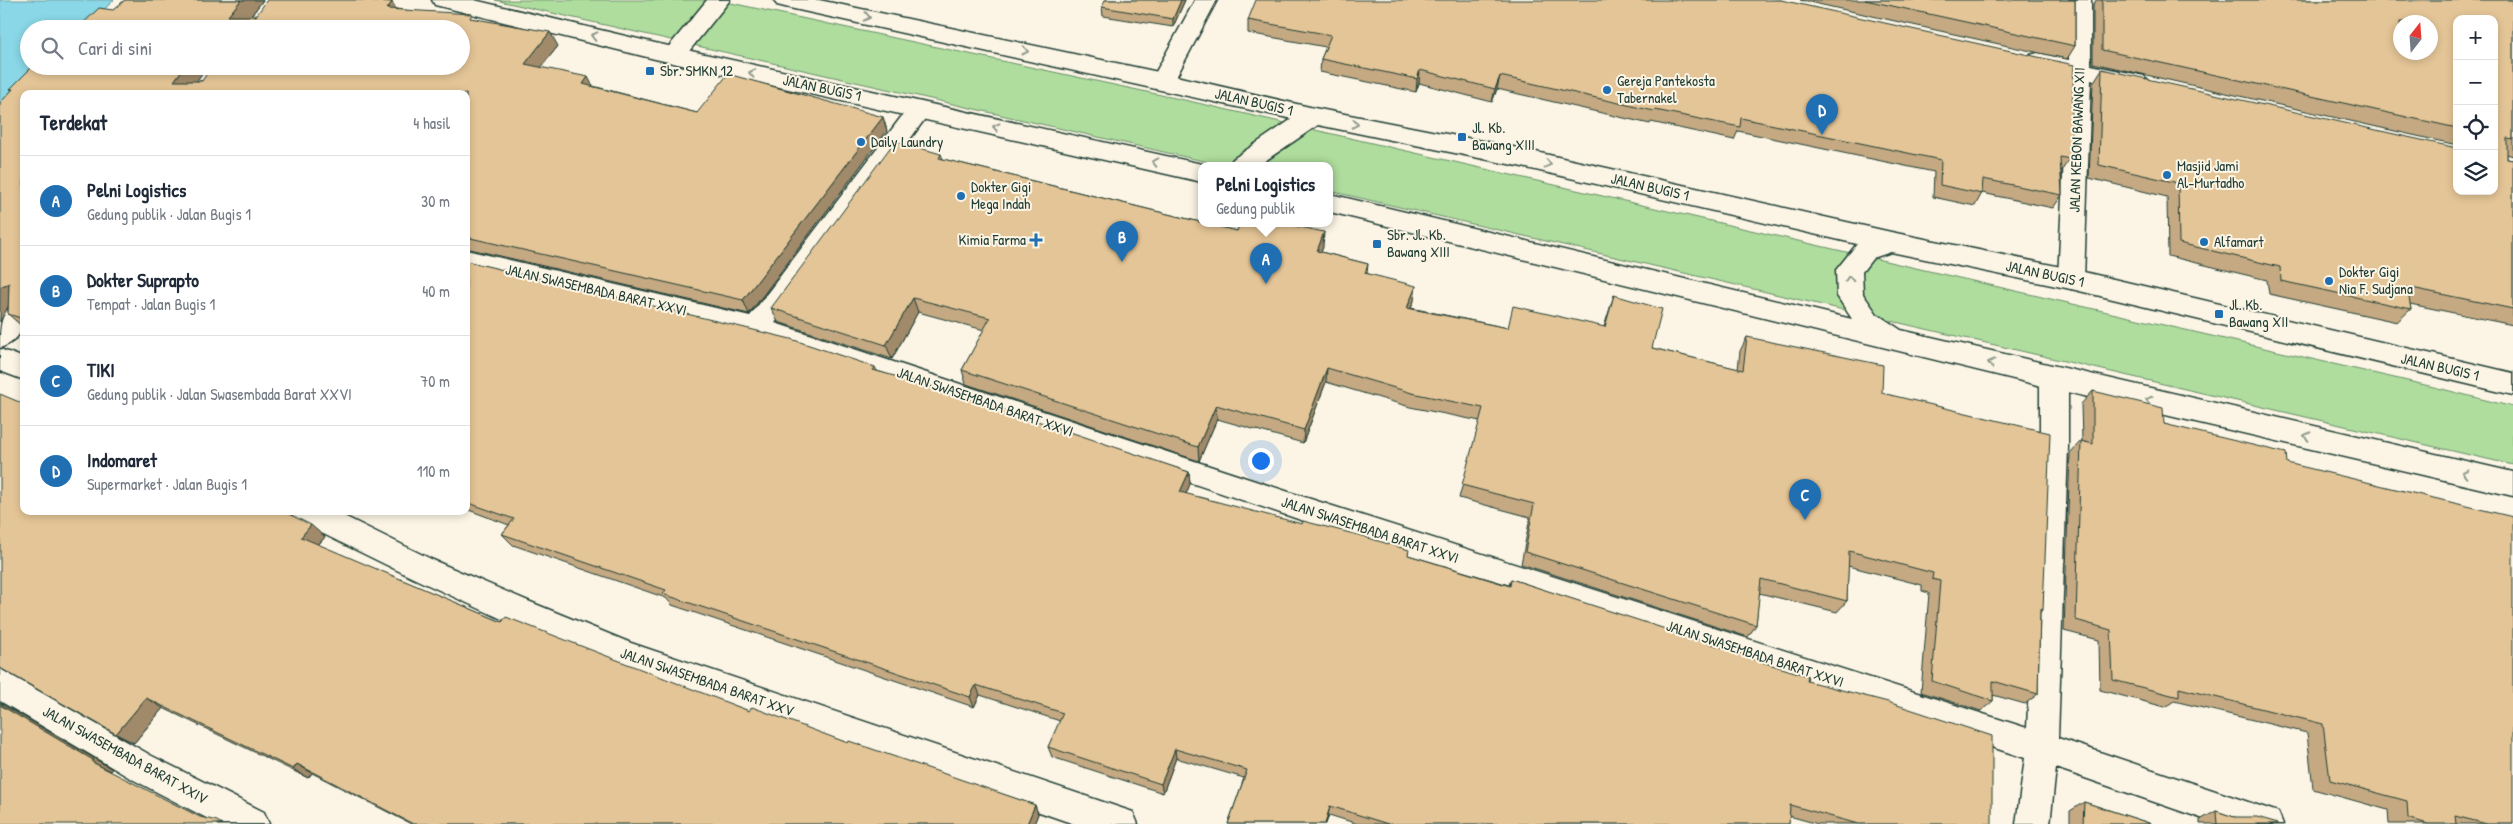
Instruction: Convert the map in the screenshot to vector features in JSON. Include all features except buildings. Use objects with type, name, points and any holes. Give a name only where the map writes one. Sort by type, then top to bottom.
[{"type":"street","name":"JALAN BUGIS 1","points":[[443,0],[674,56],[1198,172]]},
{"type":"street","points":[[674,56],[719,0]]},
{"type":"street","name":"JALAN BUGIS 1","points":[[785,0],[1163,81],[1314,116],[1518,157],[1890,242],[2071,280],[2513,384]]},
{"type":"street","points":[[1163,81],[1206,0]]},
{"type":"street","name":"JALAN KEBON BAWANG XII","points":[[2071,280],[2080,70],[2080,0]]},
{"type":"street","points":[[2014,56],[2156,86]]},
{"type":"street","points":[[756,328],[920,110]]},
{"type":"street","points":[[1246,162],[1314,116]]},
{"type":"street","points":[[1333,204],[2054,378],[2513,484]]},
{"type":"street","points":[[1890,242],[1864,251],[1849,270],[1850,296],[1868,321],[1898,340]]},
{"type":"street","name":"JALAN SWASEMBADA BARAT XXVI","points":[[470,261],[756,328],[864,361],[1295,506],[2042,748],[2266,824]]},
{"type":"street","points":[[0,337],[20,313]]},
{"type":"street","points":[[0,360],[20,368]]},
{"type":"street","points":[[2033,824],[2042,748],[2054,447],[2054,378]]},
{"type":"street","name":"JALAN SWASEMBADA BARAT XXV","points":[[313,515],[423,570],[628,656],[894,745],[1121,824]]},
{"type":"street","name":"JALAN SWASEMBADA BARAT XXIV","points":[[0,684],[141,767],[252,824]]},
{"type":"green space","points":[[495,0],[717,0],[1189,101],[2438,388],[2513,407],[2513,465],[1333,192],[1333,162],[1208,162]]},
{"type":"water","points":[[0,0],[114,0],[93,20],[20,20],[20,75],[35,75],[0,105]]},
{"type":"place","name":"Sbr. SMKN 12","points":[[650,71]]},
{"type":"place","name":"Gereja Pantekosta Tabernakel","points":[[1607,90]]},
{"type":"place","name":"Indomaret","points":[[1822,135]]},
{"type":"place","name":"Jl. Kb. Bawang XIII","points":[[1462,137]]},
{"type":"place","name":"Daily Laundry","points":[[861,142]]},
{"type":"place","name":"Masjid Jami Al-Murtadho","points":[[2167,175]]},
{"type":"place","name":"Dokter Gigi Mega Indah","points":[[961,196]]},
{"type":"place","name":"Kimia Farma","points":[[1036,240]]},
{"type":"place","name":"Alfamart","points":[[2204,242]]},
{"type":"place","name":"Sbr. Jl. Kb. Bawang XIII","points":[[1377,244]]},
{"type":"place","name":"Dokter Suprapto","points":[[1122,262]]},
{"type":"place","name":"Dokter Gigi Nia F. Sudjana","points":[[2329,281]]},
{"type":"place","name":"Pelni Logistics","points":[[1266,284]]},
{"type":"place","name":"Jl. Kb. Bawang XII","points":[[2219,314]]},
{"type":"place","name":"TIKI","points":[[1805,520]]}]
